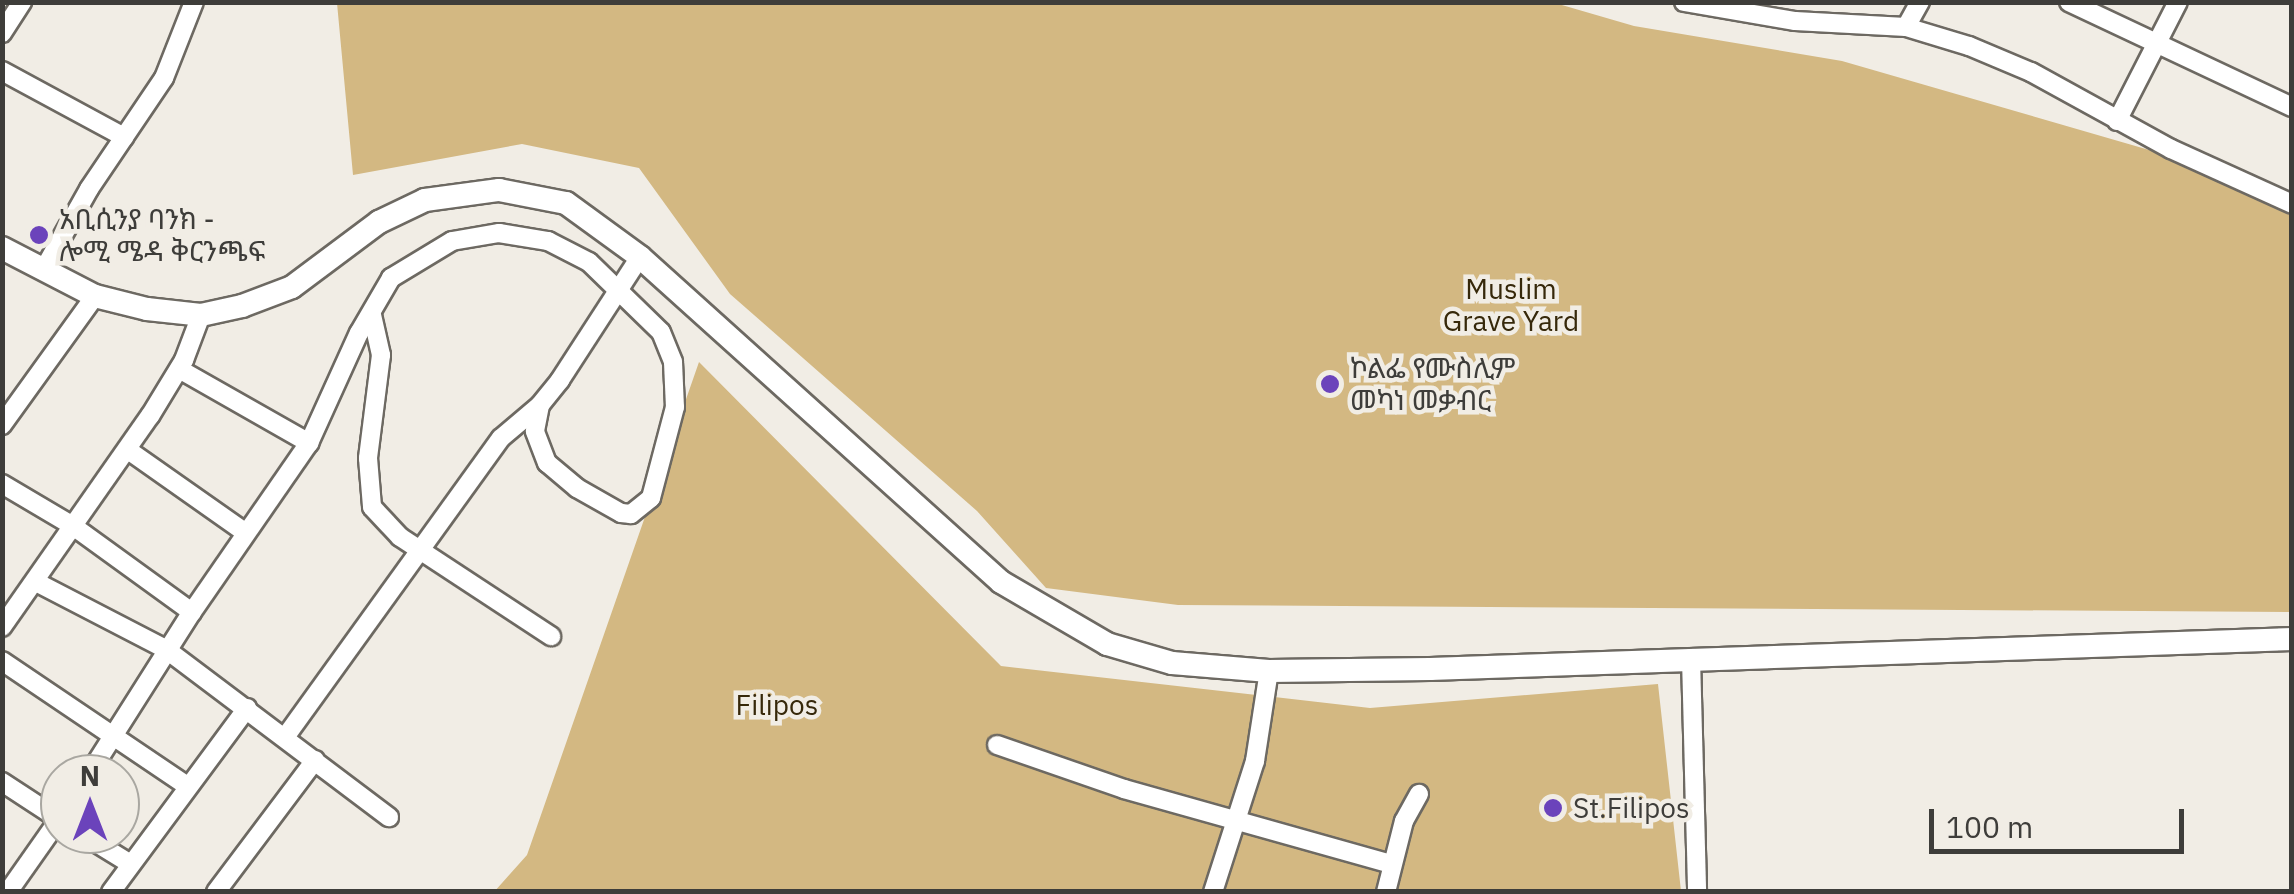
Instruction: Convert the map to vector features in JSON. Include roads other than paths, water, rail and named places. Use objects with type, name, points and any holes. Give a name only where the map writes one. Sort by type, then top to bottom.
[{"type":"street","points":[[2,33],[22,2]]},
{"type":"street","points":[[44,268],[88,189],[164,78],[194,2]]},
{"type":"street","points":[[1684,2],[1906,27],[2017,66],[2117,120],[2292,204]]},
{"type":"street","points":[[1906,27],[1920,2]]},
{"type":"street","points":[[2069,2],[2292,107]]},
{"type":"street","points":[[2117,120],[2178,2]]},
{"type":"street","points":[[2,71],[124,137]]},
{"type":"street","points":[[2,248],[95,296],[148,310],[201,315],[242,306],[292,287],[400,210],[472,190],[524,192],[566,204],[588,215],[640,257],[947,537],[1028,601],[1082,632],[1133,653],[1172,663],[1269,671],[2292,639]]},
{"type":"street","points":[[102,754],[192,612],[309,443],[359,332],[391,278],[452,241],[498,233],[548,241],[590,262],[662,332],[674,362],[676,407],[651,498],[626,514],[577,488],[546,463],[535,431],[540,405]]},
{"type":"street","points":[[286,736],[500,438],[540,405],[640,257]]},
{"type":"street","points":[[2,426],[95,296]]},
{"type":"street","points":[[372,314],[381,354],[369,438],[368,496],[377,517],[551,636]]},
{"type":"street","points":[[2,627],[128,450],[179,369],[201,315]]},
{"type":"street","points":[[179,369],[309,443]]},
{"type":"street","points":[[128,450],[246,533]]},
{"type":"street","points":[[2,484],[72,526],[192,612]]},
{"type":"street","points":[[36,582],[167,650],[389,817]]},
{"type":"street","points":[[1690,658],[1697,892]]},
{"type":"street","points":[[2,661],[187,786]]},
{"type":"street","points":[[1213,892],[1240,820],[1259,742],[1269,671]]},
{"type":"street","points":[[111,892],[246,708]]},
{"type":"street","points":[[997,745],[1124,789],[1391,864]]},
{"type":"street","points":[[216,892],[315,760]]},
{"type":"street","points":[[2,782],[40,806]]},
{"type":"street","points":[[1386,892],[1404,821],[1419,794]]},
{"type":"street","points":[[8,892],[40,847]]},
{"type":"street","points":[[114,854],[129,863]]},
{"type":"place","name":"አቢሲንያ ባንክ - ሎሚ ሜዳ ቅርንጫፍ","points":[[39,235]]},
{"type":"place","name":"ኮልፌ የሙስሊም መካነ መቃብር","points":[[1330,384]]},
{"type":"place","name":"St.Filipos","points":[[1553,808]]},
{"type":"park label","name":"Muslim Grave Yard","points":[[1511,305]]},
{"type":"park label","name":"Filipos","points":[[777,705]]}]
